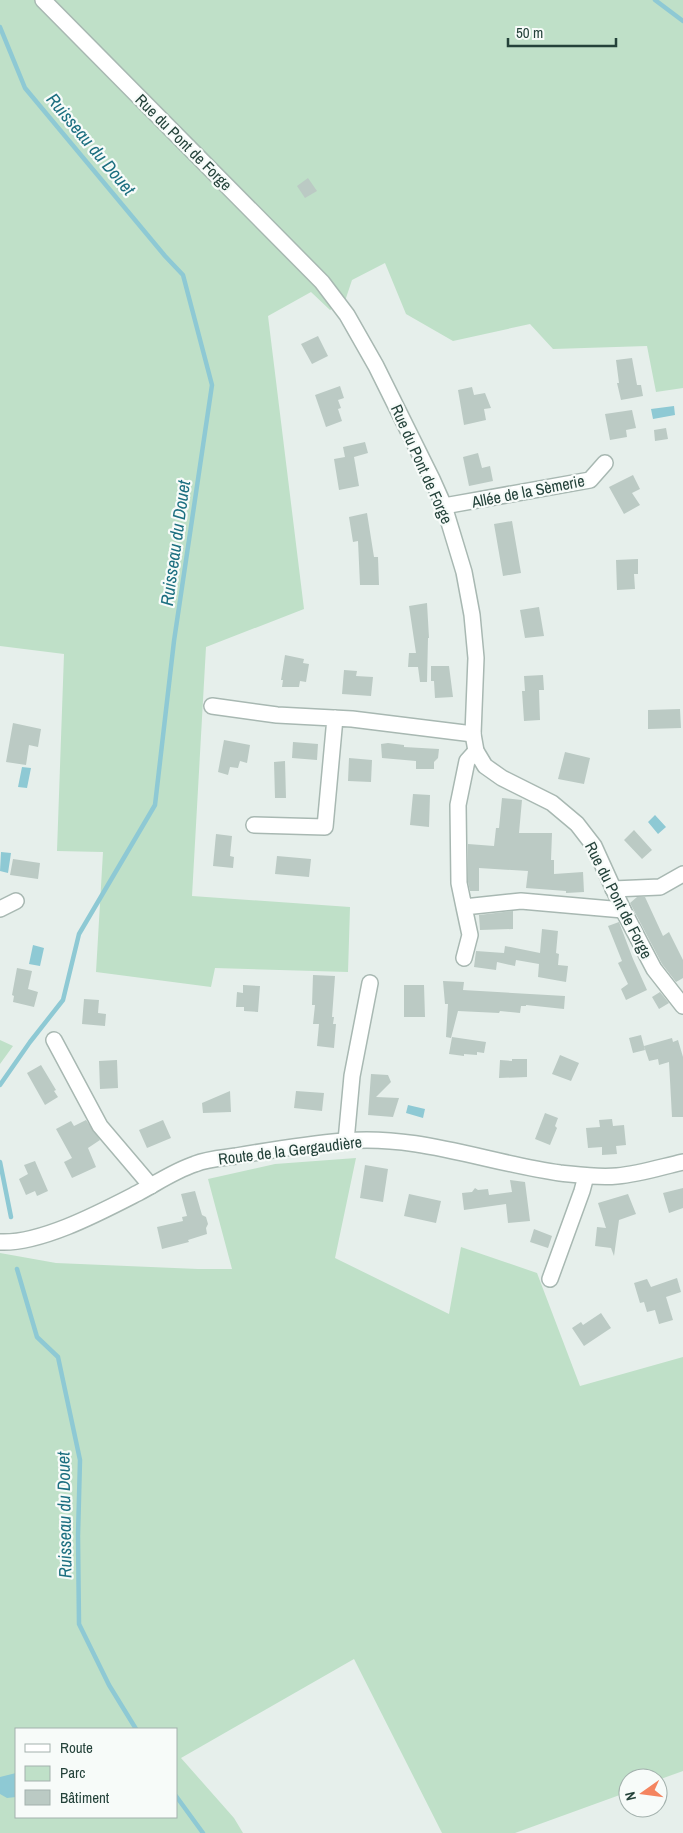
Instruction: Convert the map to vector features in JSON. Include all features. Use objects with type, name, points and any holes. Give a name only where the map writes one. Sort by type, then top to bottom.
[{"type":"street","name":"Rue du Pont de Forge","points":[[43,0],[322,282],[347,315],[376,366],[432,479],[444,506],[464,572],[472,616],[476,658],[473,734],[476,751],[485,766],[496,774],[552,802],[577,824],[594,846],[623,910],[654,968],[683,1006]]},
{"type":"street","name":"Allée de la Sèmerie","points":[[444,506],[590,480],[605,462]]},
{"type":"street","points":[[212,706],[277,715],[335,718],[473,734]]},
{"type":"street","points":[[254,825],[325,827],[335,718]]},
{"type":"street","points":[[464,958],[470,934],[459,883],[458,805],[467,761],[476,751]]},
{"type":"street","points":[[613,889],[660,887],[683,874]]},
{"type":"street","points":[[0,909],[16,901]]},
{"type":"street","points":[[464,907],[521,901],[623,910]]},
{"type":"street","points":[[346,1141],[352,1076],[370,983]]},
{"type":"street","points":[[54,1040],[100,1126],[151,1186]]},
{"type":"street","name":"Route de la Gergaudière","points":[[0,1242],[28,1239],[68,1226],[151,1186],[175,1172],[197,1163],[346,1141],[420,1144],[526,1168],[586,1176],[616,1177],[683,1162]]},
{"type":"street","points":[[550,1279],[586,1176]]},
{"type":"green space","points":[[0,0],[683,0],[683,388],[656,392],[647,346],[553,349],[530,324],[453,341],[406,314],[385,263],[352,280],[345,301],[330,310],[311,292],[268,316],[304,609],[206,647],[192,896],[350,907],[348,972],[215,968],[211,987],[96,972],[103,852],[57,851],[64,654],[0,646]]},
{"type":"green space","points":[[0,1040],[13,1046],[0,1064]]},
{"type":"green space","points":[[356,1158],[335,1258],[449,1314],[461,1247],[537,1273],[580,1386],[683,1357],[683,1771],[668,1776],[668,1768],[618,1768],[618,1796],[515,1833],[442,1833],[354,1659],[181,1758],[234,1818],[243,1833],[0,1833],[0,1253],[56,1263],[232,1269],[208,1179],[275,1164]]},
{"type":"water","points":[[674,406],[675,415],[653,419],[651,409]]},
{"type":"water","points":[[22,767],[31,768],[27,788],[18,787]]},
{"type":"water","points":[[655,815],[666,827],[658,834],[648,822]]},
{"type":"water","points":[[1,852],[11,853],[8,873],[0,871]]},
{"type":"water","points":[[33,945],[44,948],[40,966],[29,964]]},
{"type":"water","points":[[408,1105],[425,1109],[423,1118],[406,1113]]},
{"type":"water","points":[[15,1773],[15,1797],[7,1798],[0,1794],[0,1777]]},
{"type":"building","points":[[308,178],[317,191],[305,198],[297,186]]},
{"type":"building","points":[[318,336],[328,356],[312,364],[301,344]]},
{"type":"building","points":[[632,358],[637,385],[641,385],[643,396],[621,400],[617,383],[619,383],[616,360]]},
{"type":"building","points":[[340,386],[344,398],[338,400],[341,408],[338,409],[342,421],[326,427],[315,395]]},
{"type":"building","points":[[472,387],[474,395],[485,393],[491,408],[484,409],[486,420],[464,425],[458,390]]},
{"type":"building","points":[[632,410],[636,428],[626,430],[627,437],[610,440],[605,414]]},
{"type":"building","points":[[666,428],[668,439],[655,441],[654,430]]},
{"type":"building","points":[[365,442],[368,453],[354,457],[359,486],[339,490],[334,459],[345,457],[343,447]]},
{"type":"building","points":[[478,453],[482,468],[490,466],[493,481],[469,486],[463,457]]},
{"type":"building","points":[[633,475],[640,489],[632,493],[640,505],[624,514],[609,487]]},
{"type":"building","points":[[367,513],[374,557],[378,557],[379,585],[360,585],[358,541],[353,542],[349,517]]},
{"type":"building","points":[[512,521],[521,573],[503,576],[494,524]]},
{"type":"building","points":[[638,559],[638,574],[634,574],[635,589],[617,590],[616,560]]},
{"type":"building","points":[[427,603],[429,638],[427,682],[420,682],[418,667],[408,667],[409,653],[416,653],[409,606]]},
{"type":"building","points":[[539,607],[544,636],[525,638],[520,610]]},
{"type":"building","points":[[285,655],[304,659],[303,663],[309,664],[306,682],[300,681],[299,687],[282,687],[283,680],[281,680]]},
{"type":"building","points":[[431,666],[449,666],[453,697],[435,698],[434,681],[431,681]]},
{"type":"building","points":[[344,670],[357,671],[356,676],[373,677],[371,696],[342,694]]},
{"type":"building","points":[[543,675],[544,690],[539,690],[540,720],[524,721],[522,691],[525,691],[524,676]]},
{"type":"building","points":[[680,709],[681,728],[648,729],[648,710]]},
{"type":"building","points":[[13,723],[41,729],[38,747],[29,745],[26,765],[6,762]]},
{"type":"building","points":[[224,740],[250,745],[247,763],[240,761],[238,768],[230,767],[228,775],[218,772]]},
{"type":"building","points":[[293,742],[318,744],[317,760],[292,758]]},
{"type":"building","points":[[381,744],[404,745],[404,747],[439,749],[438,758],[434,762],[434,769],[416,769],[416,761],[382,758]]},
{"type":"building","points":[[565,752],[590,758],[584,784],[558,779]]},
{"type":"building","points":[[349,758],[372,760],[371,782],[348,781]]},
{"type":"building","points":[[285,761],[286,798],[275,798],[274,762]]},
{"type":"building","points":[[413,794],[430,795],[429,827],[410,825]]},
{"type":"building","points":[[502,798],[522,800],[519,833],[552,833],[551,860],[554,860],[554,874],[583,872],[584,892],[566,893],[566,891],[526,888],[528,871],[479,868],[479,891],[470,891],[468,882],[468,844],[494,846],[496,828],[499,828]]},
{"type":"building","points":[[634,830],[652,850],[642,859],[624,840]]},
{"type":"building","points":[[216,834],[232,836],[230,856],[234,857],[233,868],[213,866]]},
{"type":"building","points":[[277,856],[311,859],[309,877],[275,874]]},
{"type":"building","points":[[13,859],[40,863],[38,879],[10,875]]},
{"type":"building","points":[[637,897],[645,897],[663,936],[669,932],[683,960],[683,978],[676,982],[662,964],[630,903]]},
{"type":"building","points":[[513,911],[513,929],[480,930],[479,915]]},
{"type":"building","points":[[619,922],[647,990],[626,1000],[621,989],[628,984],[618,963],[622,961],[608,926]]},
{"type":"building","points":[[542,929],[558,931],[556,953],[559,954],[558,965],[568,966],[566,982],[538,977],[539,964],[516,960],[515,966],[497,962],[496,970],[474,967],[476,951],[504,953],[505,946],[540,953]]},
{"type":"building","points":[[17,968],[32,971],[28,989],[38,992],[34,1007],[13,1002],[14,996],[12,995]]},
{"type":"building","points":[[313,975],[335,976],[332,1017],[334,1017],[333,1024],[336,1024],[334,1048],[317,1046],[319,1024],[313,1024],[315,1005],[312,1005]]},
{"type":"building","points":[[443,981],[464,982],[463,990],[565,996],[564,1009],[526,1005],[521,1006],[520,1013],[458,1011],[451,1038],[446,1037],[448,1004],[445,1004]]},
{"type":"building","points":[[243,985],[260,986],[258,1012],[244,1011],[244,1007],[236,1007],[237,992],[243,993]]},
{"type":"building","points":[[404,985],[424,985],[425,1017],[404,1017]]},
{"type":"building","points":[[660,992],[669,1003],[659,1009],[652,997]]},
{"type":"building","points":[[84,999],[99,1000],[98,1013],[106,1014],[105,1026],[82,1024]]},
{"type":"building","points":[[641,1035],[645,1050],[633,1053],[629,1038]]},
{"type":"building","points":[[452,1037],[486,1042],[484,1053],[477,1052],[477,1055],[464,1054],[464,1056],[449,1054]]},
{"type":"building","points":[[672,1038],[673,1042],[678,1040],[683,1057],[683,1117],[672,1117],[669,1062],[659,1065],[658,1059],[649,1061],[644,1046]]},
{"type":"building","points":[[560,1055],[579,1063],[571,1081],[552,1074]]},
{"type":"building","points":[[512,1059],[527,1059],[527,1077],[499,1078],[500,1060],[512,1061]]},
{"type":"building","points":[[117,1060],[118,1088],[100,1089],[99,1061]]},
{"type":"building","points":[[41,1065],[56,1090],[54,1091],[58,1097],[45,1105],[27,1073]]},
{"type":"building","points":[[371,1074],[388,1075],[391,1082],[376,1097],[399,1098],[393,1117],[368,1115]]},
{"type":"building","points":[[230,1091],[231,1112],[203,1113],[202,1103]]},
{"type":"building","points":[[296,1091],[324,1093],[322,1111],[294,1108]]},
{"type":"building","points":[[545,1113],[558,1118],[555,1126],[557,1128],[550,1145],[535,1139]]},
{"type":"building","points":[[612,1119],[613,1126],[624,1125],[626,1145],[616,1146],[617,1154],[602,1155],[602,1147],[588,1148],[586,1128],[600,1127],[599,1120]]},
{"type":"building","points":[[86,1120],[100,1140],[88,1148],[96,1167],[72,1178],[64,1162],[72,1158],[56,1129],[71,1121],[74,1126]]},
{"type":"building","points":[[163,1120],[171,1138],[147,1148],[139,1130]]},
{"type":"building","points":[[35,1161],[48,1191],[37,1196],[35,1191],[26,1195],[19,1179],[28,1174],[24,1165]]},
{"type":"building","points":[[365,1165],[388,1169],[383,1202],[360,1198]]},
{"type":"building","points":[[510,1180],[525,1182],[530,1221],[508,1223],[506,1204],[464,1210],[462,1193],[472,1192],[475,1188],[478,1190],[488,1189],[489,1195],[512,1192]]},
{"type":"building","points":[[683,1188],[683,1208],[669,1213],[663,1193]]},
{"type":"building","points":[[195,1191],[202,1215],[206,1217],[208,1224],[206,1228],[207,1234],[188,1240],[189,1242],[162,1249],[157,1227],[183,1221],[182,1217],[187,1216],[181,1194]]},
{"type":"building","points":[[409,1194],[441,1201],[436,1223],[404,1216]]},
{"type":"building","points":[[628,1194],[636,1214],[619,1220],[614,1256],[611,1248],[595,1246],[597,1227],[606,1228],[598,1203]]},
{"type":"building","points":[[534,1229],[552,1236],[548,1248],[530,1242]]},
{"type":"building","points":[[677,1278],[681,1292],[666,1297],[673,1320],[659,1324],[655,1310],[647,1312],[644,1302],[640,1303],[634,1283],[647,1279],[651,1287]]},
{"type":"building","points":[[601,1313],[611,1328],[584,1346],[572,1328],[581,1322],[583,1325]]},
{"type":"waterway","points":[[655,0],[683,21]]},
{"type":"waterway","name":"Ruisseau du Douet","points":[[0,27],[25,88],[183,275],[212,385],[174,641],[155,805],[79,934],[63,1000],[30,1042],[0,1085]]},
{"type":"waterway","name":"Ruisseau du Douet","points":[[0,1162],[11,1217]]},
{"type":"waterway","name":"Ruisseau du Douet","points":[[17,1269],[37,1337],[58,1357],[80,1460],[78,1536],[79,1624],[109,1685],[135,1728]]},
{"type":"waterway","name":"Ruisseau du Douet","points":[[178,1799],[203,1833]]}]
